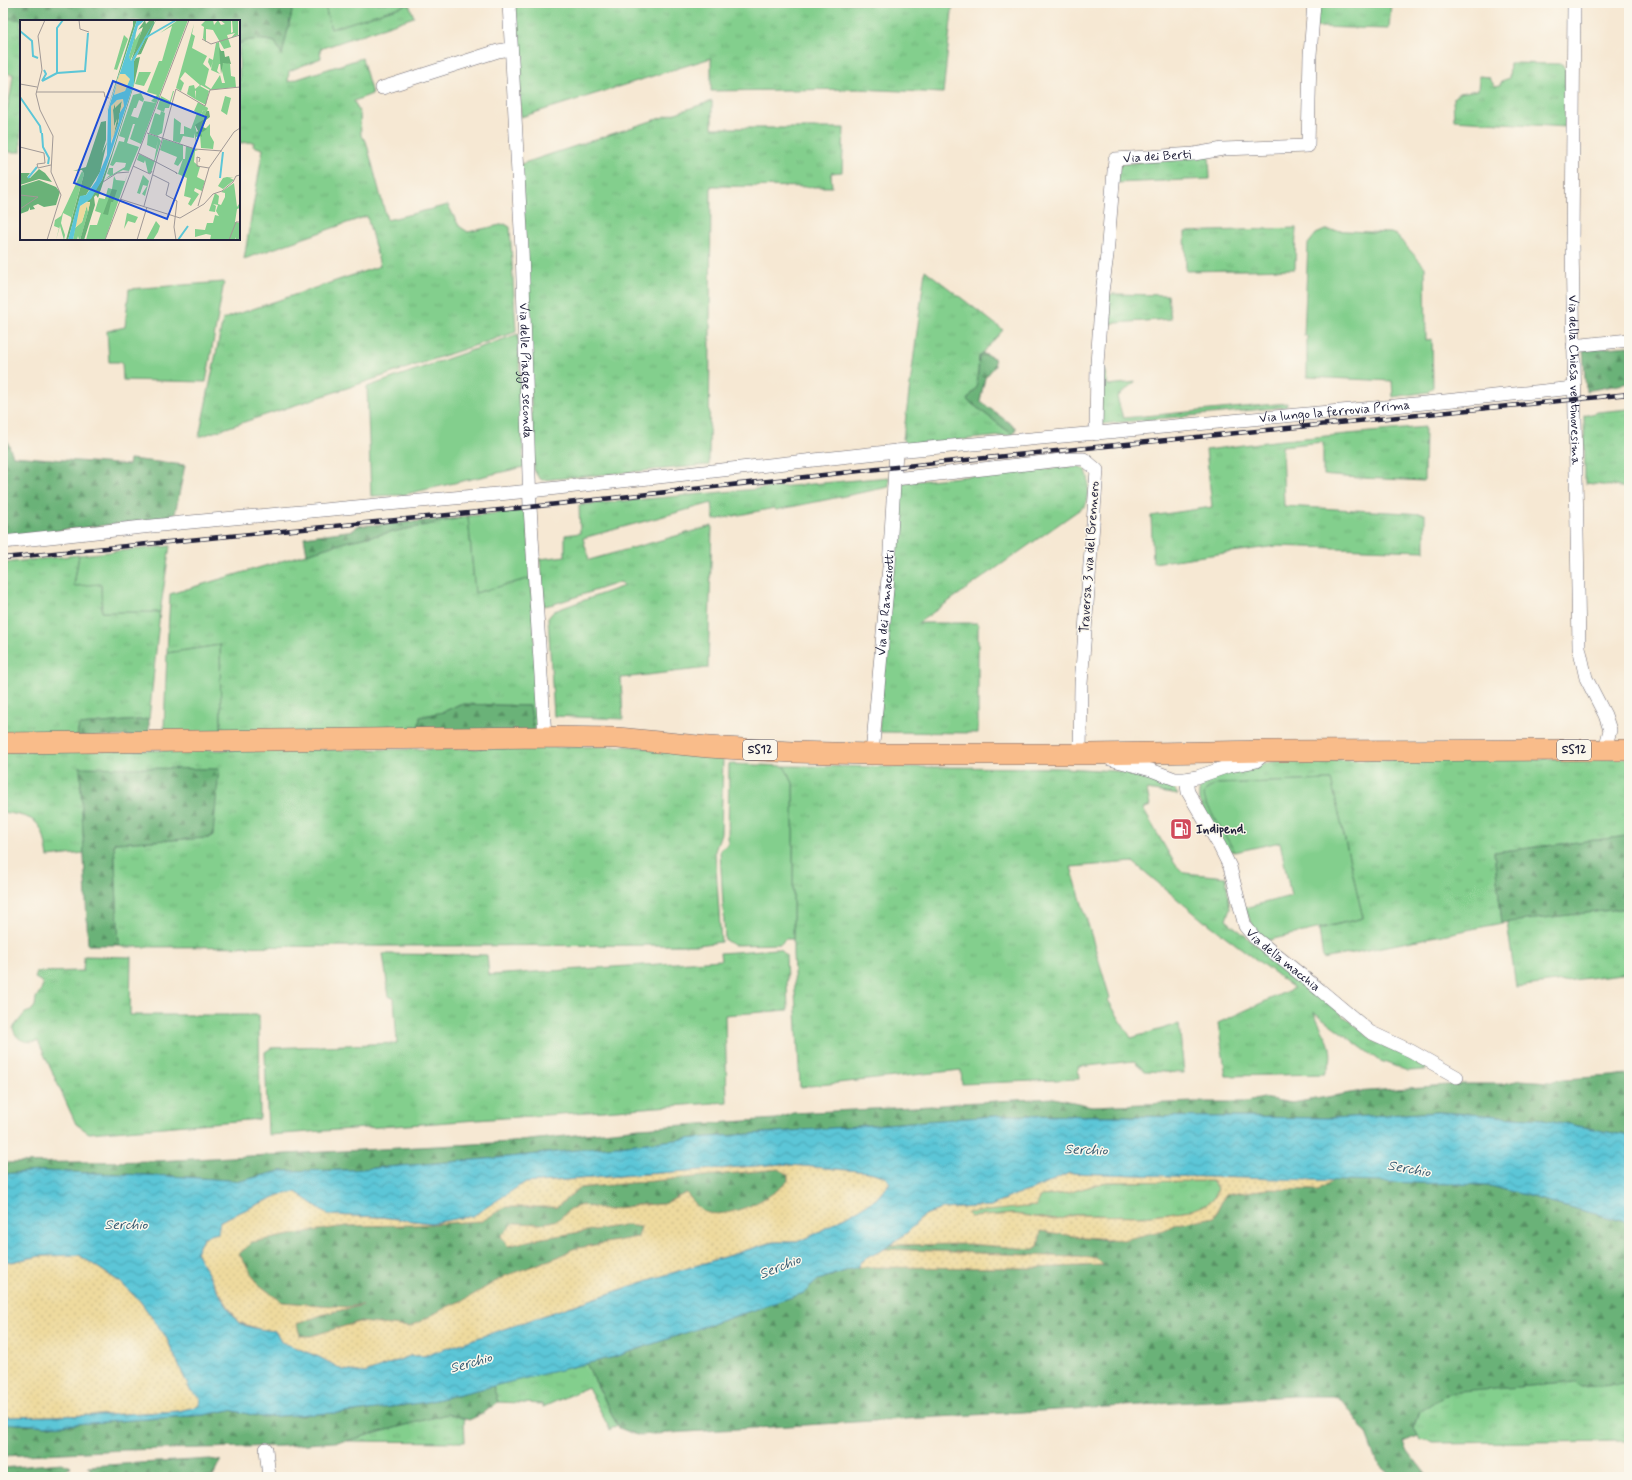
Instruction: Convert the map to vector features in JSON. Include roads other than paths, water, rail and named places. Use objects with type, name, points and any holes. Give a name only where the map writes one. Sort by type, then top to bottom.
[{"type":"main road","name":"SS12","points":[[3,743],[545,737],[618,738],[708,747],[792,752],[872,754],[1629,750]]},
{"type":"street","name":"Via delle Piagge seconda","points":[[509,3],[522,249],[530,490],[545,737]]},
{"type":"street","name":"Via dei Berti","points":[[1096,434],[1097,364],[1102,292],[1107,255],[1115,159],[1194,154],[1223,149],[1308,146],[1310,55],[1314,3]]},
{"type":"street","name":"Via della Chiesa ventinovesima","points":[[1574,3],[1572,244],[1579,647],[1586,678],[1605,715],[1610,730],[1606,750]]},
{"type":"street","points":[[382,88],[512,49]]},
{"type":"street","points":[[1574,346],[1629,340]]},
{"type":"street","name":"Via lungo la ferrovia Prima","points":[[3,542],[180,523],[530,490],[896,451],[1096,434],[1574,388]]},
{"type":"street","name":"Via dei Ramacciotti","points":[[872,754],[896,451]]},
{"type":"street","name":"Traversa 3 via del Brennero","points":[[895,478],[1070,459],[1084,459],[1097,470],[1081,684],[1085,754]]},
{"type":"street","points":[[1085,754],[1151,770],[1175,779],[1186,779],[1197,777],[1229,766],[1256,761],[1268,751]]},
{"type":"street","name":"Via della macchia","points":[[1186,779],[1188,792],[1230,867],[1245,926],[1255,938],[1370,1032],[1411,1051],[1457,1077]]},
{"type":"street","points":[[266,1449],[269,1477]]},
{"type":"water","name":"Serchio","points":[[1439,1112],[1543,1119],[1629,1136],[1629,1223],[1487,1185],[1069,1173],[1032,1190],[1017,1194],[991,1206],[942,1209],[924,1215],[909,1231],[884,1249],[861,1261],[857,1267],[818,1280],[804,1293],[614,1357],[427,1402],[354,1412],[262,1417],[230,1410],[204,1415],[47,1426],[3,1423],[3,1417],[105,1415],[179,1411],[199,1406],[200,1398],[190,1390],[166,1337],[140,1301],[120,1282],[79,1255],[40,1256],[11,1262],[3,1260],[3,1174],[41,1171],[171,1176],[241,1181],[280,1171],[350,1170],[498,1158],[696,1138],[1008,1115],[1333,1118]],"holes":[[[781,1164],[870,1172],[884,1176],[890,1183],[876,1199],[817,1233],[797,1242],[773,1242],[649,1280],[424,1356],[410,1356],[365,1373],[343,1370],[319,1357],[281,1342],[275,1331],[239,1323],[224,1301],[196,1252],[204,1237],[218,1233],[220,1221],[279,1195],[296,1192],[329,1215],[382,1217],[431,1223],[473,1216],[524,1183]]]},
{"type":"railway","points":[[3,558],[530,507],[896,467],[1629,394]]},
{"type":"place","name":"Indipend.","points":[[1181,829]]}]
